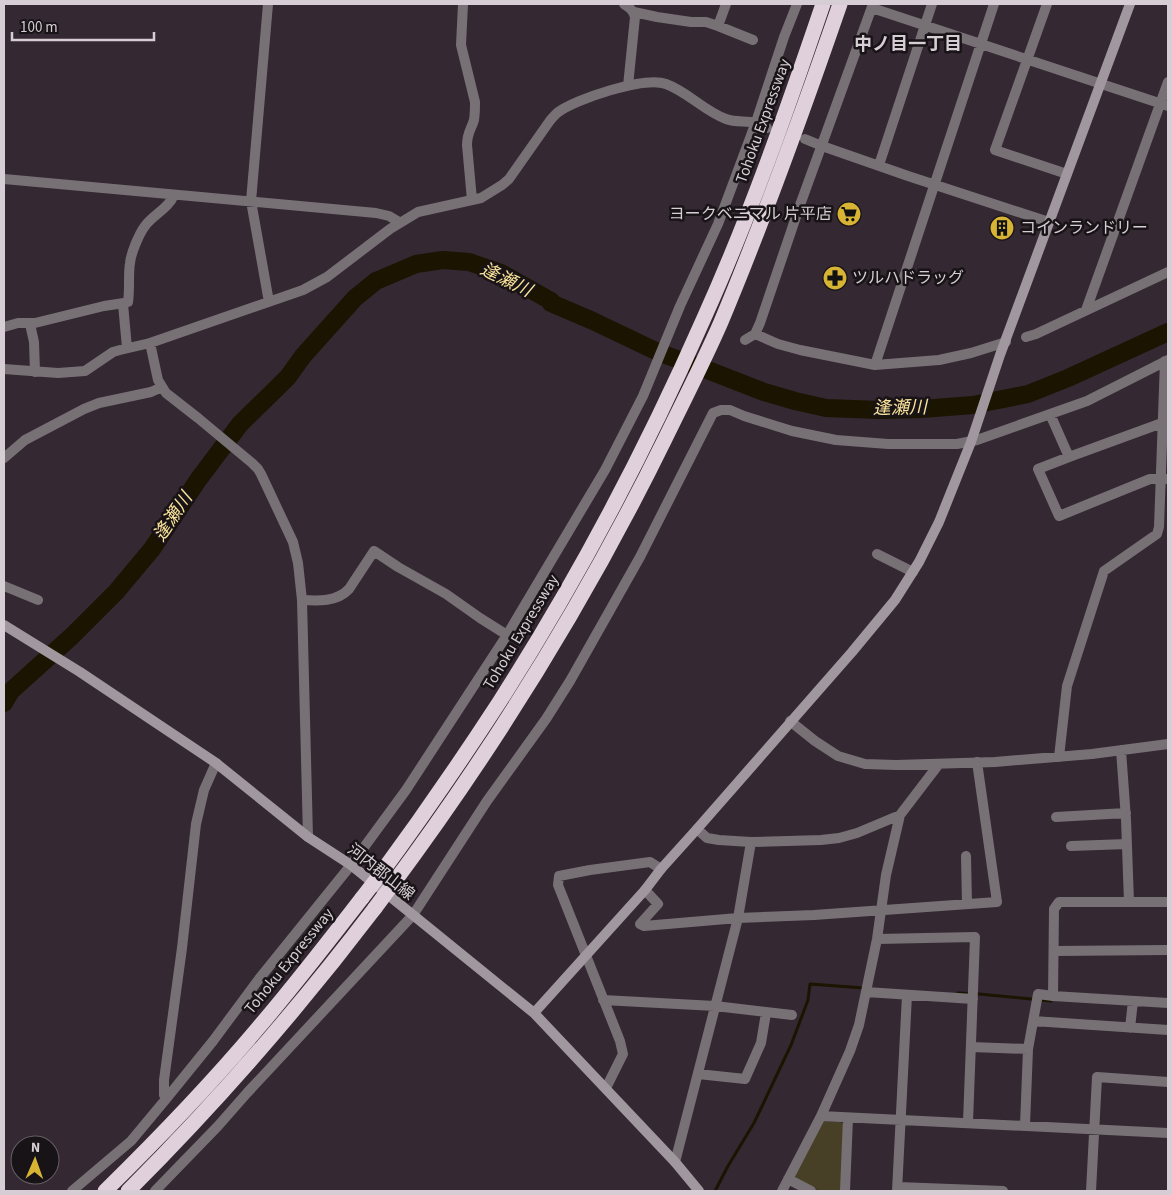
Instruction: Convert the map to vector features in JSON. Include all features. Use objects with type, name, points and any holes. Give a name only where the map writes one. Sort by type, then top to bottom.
[{"type":"highway","name":"Tohoku Expressway","points":[[105,1191],[144,1153],[258,1028],[362,898],[468,750],[546,626],[644,446],[704,318],[752,202],[823,4]]},
{"type":"highway","name":"Tohoku Expressway","points":[[128,1191],[214,1102],[321,978],[424,842],[481,760],[561,633],[630,509],[687,395],[720,323],[776,183],[840,4]]},
{"type":"street","points":[[268,4],[251,201],[269,302]]},
{"type":"street","points":[[463,4],[461,45],[475,102],[473,124],[467,136],[472,200]]},
{"type":"street","points":[[624,4],[634,12],[628,86]]},
{"type":"street","points":[[718,26],[726,4]]},
{"type":"street","points":[[72,1191],[131,1141],[166,1100],[259,979],[351,865],[406,790],[507,635],[605,470],[643,396],[680,306],[718,224],[797,4]]},
{"type":"street","points":[[879,165],[932,4]]},
{"type":"street","points":[[875,365],[994,4]]},
{"type":"street","points":[[1047,4],[994,150],[1066,174]]},
{"type":"street","points":[[534,1014],[852,652],[895,600],[913,572],[939,522],[1130,4]]},
{"type":"street","points":[[744,340],[755,334],[872,6],[1164,104]]},
{"type":"street","points":[[634,12],[691,22],[706,22],[753,40]]},
{"type":"street","points":[[4,369],[58,374],[85,371],[113,352],[150,343],[303,290],[327,277],[400,222],[423,210],[488,195],[509,179],[557,113],[592,96],[646,82],[661,82],[679,90],[715,114],[726,119],[756,122],[767,128]]},
{"type":"street","points":[[1086,310],[1164,104],[1168,82]]},
{"type":"street","points":[[805,139],[1049,222]]},
{"type":"street","points":[[4,179],[376,213],[389,216],[400,222]]},
{"type":"street","points":[[4,327],[18,323],[35,323],[128,302],[130,262],[141,232],[152,218],[168,204],[174,195]]},
{"type":"street","points":[[1026,336],[1036,334],[1167,271]]},
{"type":"street","points":[[123,304],[127,348]]},
{"type":"street","points":[[30,324],[34,342],[35,372]]},
{"type":"street","points":[[755,334],[778,344],[800,350],[875,365],[939,360],[971,353],[1006,342]]},
{"type":"street","points":[[150,343],[158,380],[166,393],[258,469],[290,535],[298,563],[302,600],[308,836]]},
{"type":"street","points":[[155,1191],[218,1126],[252,1087],[413,915],[487,801],[546,719],[570,681],[640,557],[713,414],[721,410],[730,410],[792,431],[836,440],[906,444],[957,444],[1087,400],[1167,360],[1164,479],[1159,527],[1157,534],[1104,570],[1067,686],[1059,757]]},
{"type":"street","points":[[4,458],[25,440],[84,409],[100,403],[151,392],[162,387]]},
{"type":"street","points":[[1050,414],[1069,458]]},
{"type":"street","points":[[1164,479],[1150,479],[1058,516],[1038,469],[1165,424]]},
{"type":"street","points":[[302,600],[322,601],[344,594],[374,551],[446,594],[507,635]]},
{"type":"street","points":[[877,554],[913,572]]},
{"type":"street","points":[[4,586],[38,600]]},
{"type":"street","name":"河内郡山線","points":[[4,625],[80,672],[216,763],[308,836],[351,865],[413,915],[534,1014],[675,1162],[699,1191]]},
{"type":"street","points":[[790,721],[838,756],[865,764],[939,764],[1059,757],[1168,744]]},
{"type":"street","points":[[1122,750],[1129,902]]},
{"type":"street","points":[[644,890],[658,904],[640,924],[644,926],[738,918],[814,915],[997,902],[977,762]]},
{"type":"street","points":[[166,1100],[164,1080],[196,824],[204,790],[216,763]]},
{"type":"street","points":[[782,1191],[821,1116],[850,1051],[859,1024],[877,939],[886,875],[900,815],[939,764]]},
{"type":"street","points":[[1056,818],[1126,813]]},
{"type":"street","points":[[697,830],[707,838],[719,840],[751,842],[821,840],[857,833],[900,815]]},
{"type":"street","points":[[675,1162],[738,918],[751,842]]},
{"type":"street","points":[[1070,846],[1127,844]]},
{"type":"street","points":[[966,856],[967,904]]},
{"type":"street","points":[[606,1088],[623,1054],[620,1041],[558,885],[559,876],[650,862],[661,869]]},
{"type":"street","points":[[1053,996],[1054,909],[1059,902],[1168,902]]},
{"type":"street","points":[[877,939],[975,937],[968,1122]]},
{"type":"street","points":[[1054,951],[1168,950]]},
{"type":"street","points":[[867,988],[907,995],[973,995]]},
{"type":"street","points":[[1025,1125],[1028,1049],[1038,994],[1133,1005],[1168,1002]]},
{"type":"street","points":[[907,995],[898,1189],[1003,1191]]},
{"type":"street","points":[[603,1000],[715,1006],[792,1015]]},
{"type":"street","points":[[1130,1028],[1133,1005]]},
{"type":"street","points":[[698,1074],[745,1079],[762,1043],[766,1013]]},
{"type":"street","points":[[1033,1021],[1168,1030]]},
{"type":"street","points":[[971,1047],[1028,1049]]},
{"type":"street","points":[[1091,1191],[1097,1077],[1168,1082]]},
{"type":"street","points":[[821,1116],[1168,1133]]},
{"type":"street","points":[[845,1191],[848,1118]]},
{"type":"street","points":[[788,1179],[811,1191]]},
{"type":"shaded area","points":[[822,1121],[840,1122],[845,1126],[843,1191],[820,1191],[797,1180],[795,1174]]},
{"type":"waterway","name":"逢瀬川","points":[[4,703],[11,691],[72,636],[116,592],[152,549],[198,480],[240,424],[288,377],[303,356],[355,298],[376,281],[416,264],[443,260],[469,262],[501,273],[551,301],[551,303],[660,353],[764,392],[826,408],[921,409],[973,405],[1028,394],[1068,378],[1168,332]]},
{"type":"waterway","points":[[715,1191],[754,1123],[791,1045],[808,1000],[810,984],[864,988]]},
{"type":"waterway","points":[[958,993],[1051,1001]]},
{"type":"place","name":"ヨークベニマル 片平店","points":[[849,214]]},
{"type":"place","name":"コインランドリー","points":[[1002,228]]},
{"type":"place","name":"ツルハドラッグ","points":[[835,278]]},
{"type":"district","name":"中ノ目一丁目","points":[[908,44]]}]
